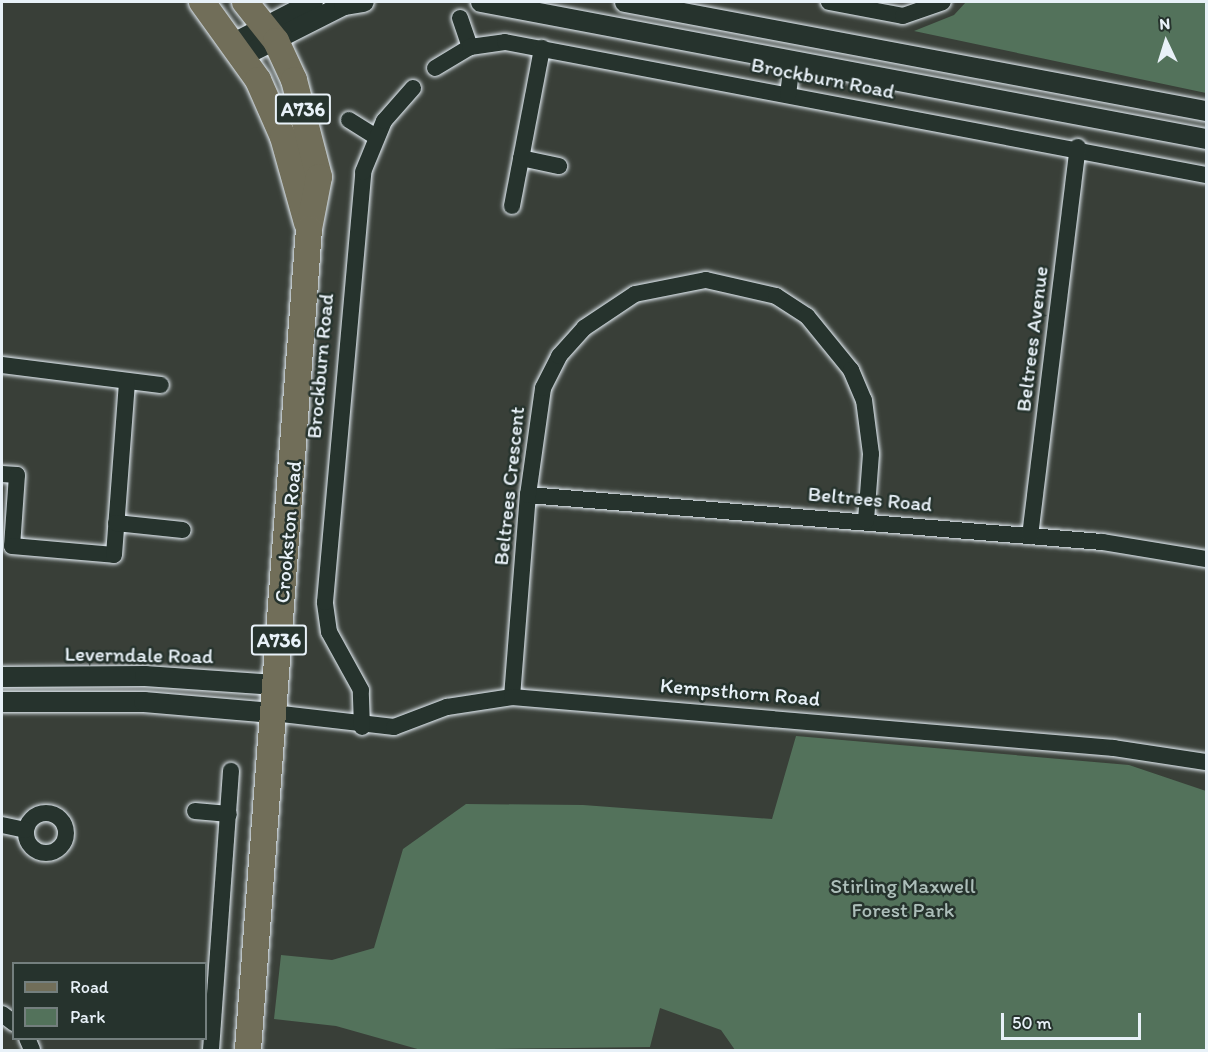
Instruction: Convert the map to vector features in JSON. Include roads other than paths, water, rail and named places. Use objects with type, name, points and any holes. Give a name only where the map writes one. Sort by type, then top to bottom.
[{"type":"main road","name":"Crookston Road","points":[[202,2],[238,50],[283,137],[309,229]]},
{"type":"main road","name":"Crookston Road","points":[[245,2],[270,34],[294,80],[320,177],[309,229],[248,1050]]},
{"type":"street","points":[[270,34],[313,2]]},
{"type":"street","points":[[238,50],[270,34],[344,5],[363,2]]},
{"type":"street","name":"Brockburn Road","points":[[481,2],[1206,139]]},
{"type":"street","name":"Brockburn Road","points":[[625,2],[1206,111]]},
{"type":"street","points":[[829,2],[903,16],[943,2]]},
{"type":"street","points":[[460,18],[470,47]]},
{"type":"street","name":"Brockburn Road","points":[[435,68],[470,47],[505,42],[1078,147],[1206,175]]},
{"type":"street","points":[[512,206],[542,48]]},
{"type":"street","points":[[788,95],[792,60]]},
{"type":"street","name":"Brockburn Road","points":[[362,727],[361,690],[329,632],[325,602],[358,207],[376,137],[412,88]]},
{"type":"street","points":[[349,120],[376,137]]},
{"type":"street","name":"Beltrees Avenue","points":[[1030,536],[1078,147]]},
{"type":"street","points":[[521,158],[559,166]]},
{"type":"street","name":"Beltrees Crescent","points":[[512,697],[528,495],[543,388],[559,356],[584,328],[635,294],[706,280],[776,296],[807,316],[851,370],[869,426],[866,521]]},
{"type":"street","points":[[2,365],[161,385]]},
{"type":"street","points":[[2,474],[17,475],[12,546],[114,555],[127,381]]},
{"type":"street","name":"Beltrees Road","points":[[528,495],[1030,536],[1206,560]]},
{"type":"street","points":[[116,523],[183,530]]},
{"type":"street","name":"Leverndale Road","points":[[2,677],[145,676],[276,685]]},
{"type":"street","name":"Kempsthorn Road","points":[[273,713],[362,727],[393,727],[447,706],[512,697],[1114,748],[1206,762]]},
{"type":"street","points":[[2,702],[144,702],[273,713]]},
{"type":"street","points":[[211,1050],[231,771]]},
{"type":"street","points":[[195,811],[229,814]]},
{"type":"street","points":[[2,825],[25,830]]},
{"type":"park label","name":"Stirling Maxwell Forest Park","points":[[903,898]]}]
